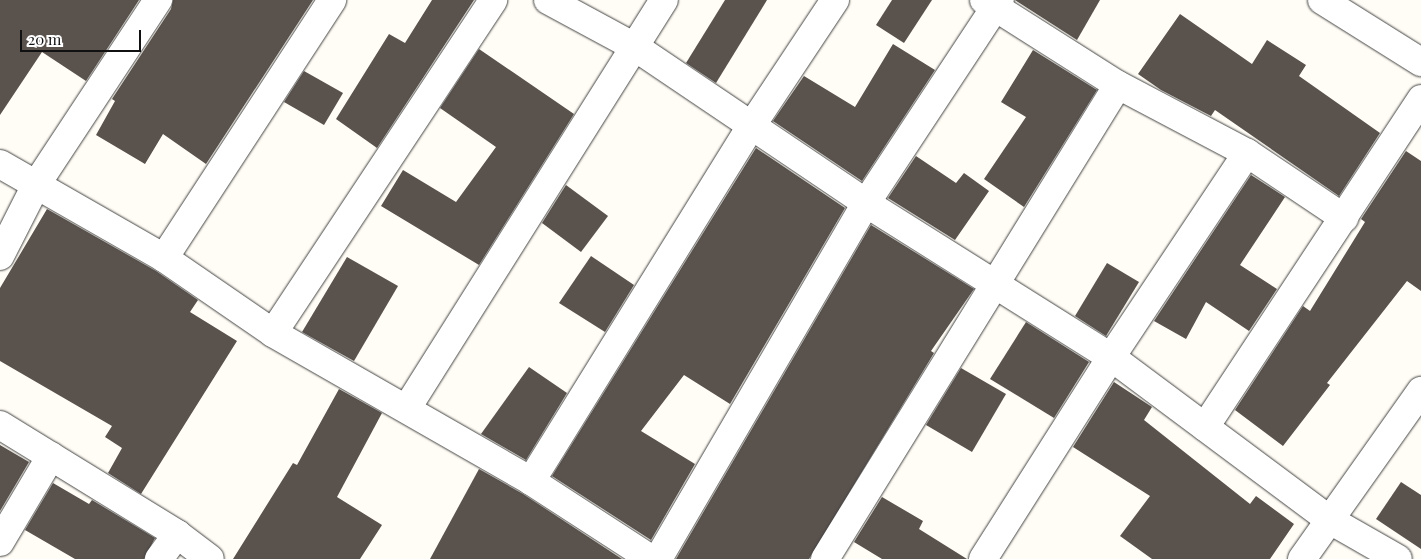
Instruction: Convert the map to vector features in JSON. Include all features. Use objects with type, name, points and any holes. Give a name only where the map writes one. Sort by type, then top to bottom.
[{"type":"street","points":[[0,256],[36,186],[158,0]]},
{"type":"street","points":[[164,258],[332,0]]},
{"type":"street","points":[[273,333],[493,0]]},
{"type":"street","points":[[548,0],[635,47],[866,203],[1111,357],[1330,520],[1398,559]]},
{"type":"street","points":[[407,408],[664,0]]},
{"type":"street","points":[[531,481],[752,125],[835,0]]},
{"type":"street","points":[[1322,0],[1421,62]]},
{"type":"street","points":[[658,559],[866,203],[993,2],[1118,85],[1248,153],[1344,218]]},
{"type":"street","points":[[825,559],[1118,85]]},
{"type":"street","points":[[1205,427],[1421,99]]},
{"type":"street","points":[[983,559],[1111,357],[1248,153]]},
{"type":"street","points":[[0,164],[164,258],[273,333],[407,408],[531,481],[651,559]]},
{"type":"street","points":[[1302,559],[1421,390]]},
{"type":"street","points":[[0,425],[177,534],[210,559]]},
{"type":"street","points":[[0,542],[52,456]]},
{"type":"street","points":[[160,559],[177,534]]},
{"type":"building","points":[[0,0],[139,0],[86,81],[42,52],[0,115]]},
{"type":"building","points":[[173,0],[313,0],[206,164],[163,134],[145,164],[96,135],[115,101],[112,99],[171,9]]},
{"type":"building","points":[[432,0],[474,0],[377,148],[336,119],[389,34],[405,43]]},
{"type":"building","points":[[725,0],[767,0],[716,83],[686,63]]},
{"type":"building","points":[[892,0],[932,0],[904,43],[876,25]]},
{"type":"building","points":[[1015,0],[1100,0],[1077,40]]},
{"type":"building","points":[[1180,14],[1252,64],[1267,40],[1306,65],[1299,76],[1380,133],[1339,196],[1215,110],[1211,116],[1161,90],[1138,74]]},
{"type":"building","points":[[893,44],[935,70],[862,181],[773,121],[804,76],[855,107]]},
{"type":"building","points":[[479,49],[574,114],[479,265],[381,206],[403,170],[456,202],[496,147],[440,108]]},
{"type":"building","points":[[1033,50],[1097,90],[1024,207],[984,179],[1026,117],[1001,102]]},
{"type":"building","points":[[304,71],[343,93],[324,125],[284,102]]},
{"type":"building","points":[[756,148],[845,208],[730,404],[684,375],[641,431],[695,464],[651,540],[552,476]]},
{"type":"building","points":[[1406,151],[1421,161],[1421,291],[1407,281],[1327,383],[1330,385],[1283,446],[1235,410],[1303,306],[1310,311],[1365,222],[1361,219]]},
{"type":"building","points":[[916,156],[956,183],[964,173],[989,191],[955,240],[888,198]]},
{"type":"building","points":[[1251,175],[1285,197],[1240,265],[1277,289],[1249,331],[1206,302],[1186,339],[1154,321]]},
{"type":"building","points":[[566,185],[608,216],[581,252],[542,223]]},
{"type":"building","points":[[47,209],[156,271],[198,300],[190,312],[237,341],[141,494],[108,473],[122,448],[105,437],[112,426],[0,361],[0,288]]},
{"type":"building","points":[[871,225],[974,289],[931,351],[934,353],[809,559],[676,559]]},
{"type":"building","points":[[591,256],[634,285],[605,332],[559,303]]},
{"type":"building","points":[[347,257],[398,286],[354,361],[302,332]]},
{"type":"building","points":[[1107,263],[1139,282],[1106,336],[1075,316]]},
{"type":"building","points":[[1026,322],[1089,362],[1054,418],[990,379]]},
{"type":"building","points":[[529,367],[567,393],[526,460],[481,434]]},
{"type":"building","points":[[961,368],[1006,394],[972,452],[926,425]]},
{"type":"building","points":[[1114,382],[1152,407],[1144,420],[1250,504],[1256,496],[1294,524],[1270,559],[1152,559],[1120,536],[1150,496],[1073,447]]},
{"type":"building","points":[[339,389],[382,413],[337,497],[382,525],[360,559],[233,559],[293,463],[297,465]]},
{"type":"building","points":[[0,445],[29,462],[0,511]]},
{"type":"building","points":[[479,469],[523,494],[622,559],[430,559]]},
{"type":"building","points":[[1401,482],[1421,495],[1421,549],[1376,519]]},
{"type":"building","points":[[53,483],[89,504],[92,500],[155,538],[144,559],[75,559],[25,530]]},
{"type":"building","points":[[882,497],[923,521],[919,529],[967,559],[882,559],[854,542]]}]
